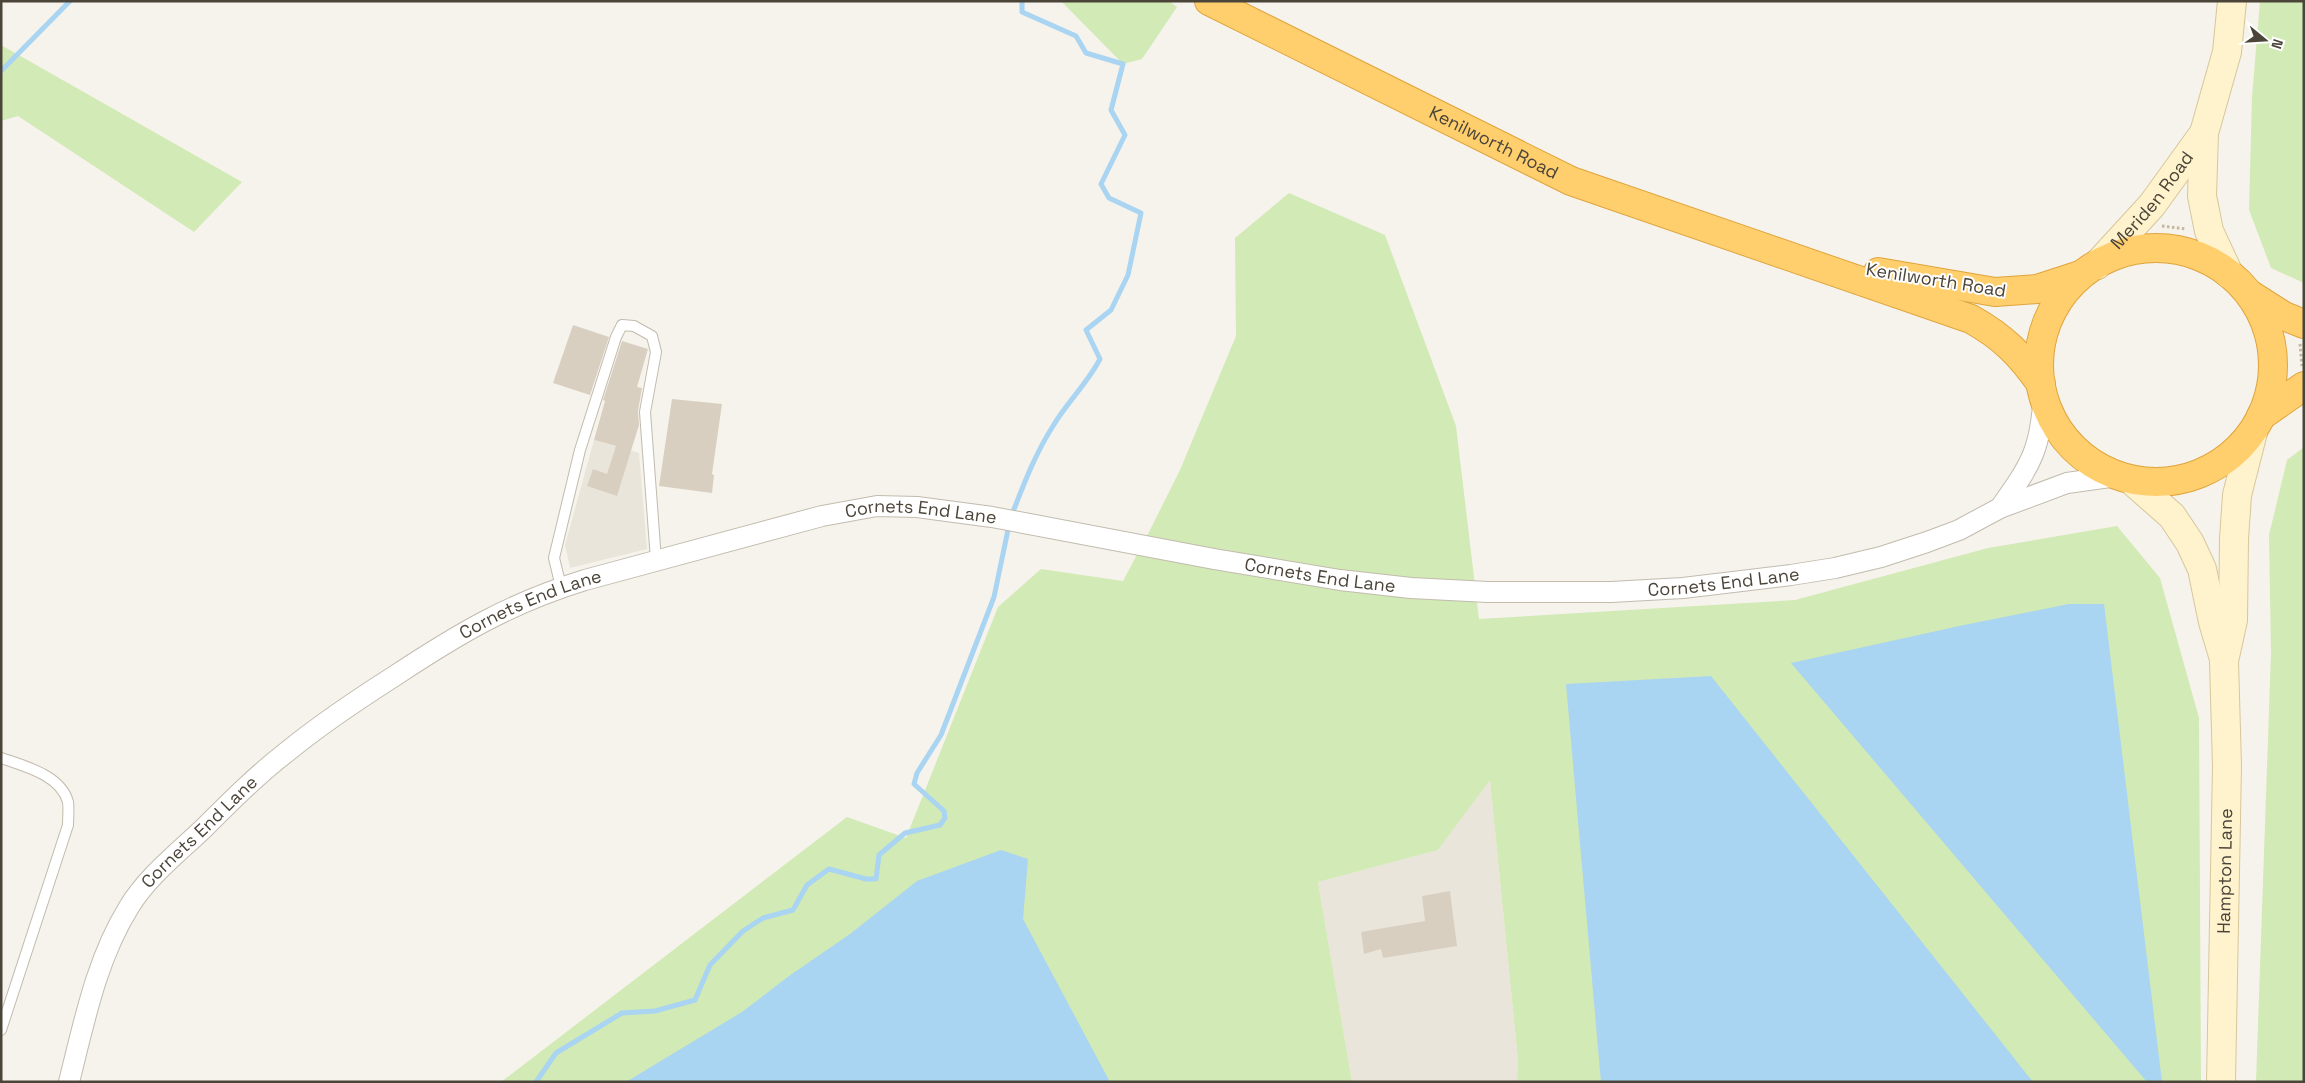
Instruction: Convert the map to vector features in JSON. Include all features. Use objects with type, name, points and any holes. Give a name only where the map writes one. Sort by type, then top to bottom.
[{"type":"highway","name":"Kenilworth Road","points":[[1209,1],[1571,181],[1971,319],[1993,331],[2010,344],[2042,388]]},
{"type":"highway","name":"Kenilworth Road","points":[[1789,257],[1995,292],[2037,289],[2089,270],[2130,252],[2164,249],[2188,253],[2203,259],[2230,274],[2251,295]]},
{"type":"highway","points":[[2089,270],[2056,305],[2048,323],[2040,355],[2042,388],[2062,436],[2076,451],[2090,461],[2124,478],[2171,481],[2211,470],[2227,459],[2257,424],[2303,376]]},
{"type":"highway","points":[[2251,295],[2300,323]]},
{"type":"highway","points":[[2251,295],[2262,315],[2272,348],[2272,380],[2257,424]]},
{"type":"main road","name":"Meriden Road","points":[[2230,274],[2209,231],[2202,196],[2204,133],[2227,52],[2232,1]]},
{"type":"main road","name":"Meriden Road","points":[[2089,270],[2137,224],[2204,133]]},
{"type":"main road","name":"Hampton Lane","points":[[2221,1082],[2227,766],[2224,661],[2233,620],[2234,539],[2237,496],[2257,424]]},
{"type":"main road","name":"Hampton Lane","points":[[2124,478],[2172,516],[2190,543],[2202,569],[2213,622],[2224,661]]},
{"type":"street","name":"Cornets End Lane","points":[[2000,508],[2023,476],[2037,448],[2042,422],[2042,388]]},
{"type":"street","name":"Cornets End Lane","points":[[69,1082],[94,987],[110,940],[130,905],[180,850],[287,751],[331,718],[472,626],[508,608],[562,587],[822,516],[852,509],[896,506],[948,510],[992,517],[1214,559],[1340,580],[1411,588],[1488,592],[1611,592],[1711,585],[1835,568],[1881,557],[1927,542],[1958,530],[2000,508],[2067,483],[2124,478]]},
{"type":"lane","points":[[562,587],[554,558],[580,450],[616,337],[622,325],[634,326],[652,336],[656,352],[645,412],[656,560]]},
{"type":"lane","points":[[1,758],[32,768],[60,786],[68,802],[68,825],[1,1030]]},
{"type":"path","points":[[2137,224],[2209,231]]},
{"type":"path","points":[[2300,323],[2303,376]]},
{"type":"shaded area","points":[[594,440],[639,453],[647,549],[570,568],[565,545]]},
{"type":"shaded area","points":[[1490,779],[1518,1060],[1517,1082],[1352,1082],[1318,882],[1438,850]]},
{"type":"green space","points":[[1061,1],[1169,1],[1177,7],[1142,59],[1123,64]]},
{"type":"green space","points":[[2260,1],[2304,1],[2304,283],[2271,268],[2249,210],[2252,97]]},
{"type":"green space","points":[[1,45],[242,182],[194,232],[18,116],[1,121]]},
{"type":"green space","points":[[1289,193],[1385,235],[1456,426],[1479,619],[1795,600],[1988,548],[2117,526],[2160,578],[2199,718],[2201,1082],[1517,1082],[1518,1060],[1490,780],[1438,850],[1318,882],[1352,1082],[501,1082],[847,817],[906,838],[998,607],[1041,569],[1123,581],[1180,470],[1236,336],[1235,238]]},
{"type":"green space","points":[[2304,447],[2304,1082],[2256,1082],[2271,653],[2269,535],[2287,460]]},
{"type":"water","points":[[2069,604],[2104,604],[2162,1082],[2147,1082],[1791,663]]},
{"type":"water","points":[[1711,676],[2033,1082],[1601,1082],[1566,684]]},
{"type":"water","points":[[1001,850],[1028,859],[1023,919],[1110,1082],[626,1082],[742,1012],[789,976],[850,934],[917,881]]},
{"type":"building","points":[[573,325],[609,337],[590,395],[553,383]]},
{"type":"building","points":[[622,341],[648,349],[637,387],[642,388],[638,411],[639,425],[617,496],[587,486],[593,469],[607,474],[616,446],[594,440],[605,401],[603,400]]},
{"type":"building","points":[[672,399],[722,404],[712,474],[714,475],[712,493],[659,486]]},
{"type":"building","points":[[1450,891],[1457,946],[1383,958],[1381,949],[1364,954],[1361,932],[1425,921],[1422,896]]},
{"type":"waterway","points":[[1,71],[70,1]]},
{"type":"waterway","points":[[1011,517],[1030,470],[1047,437],[1100,359],[1086,330],[1111,310],[1128,275],[1141,213],[1109,198],[1101,184],[1125,135],[1111,110],[1123,64],[1086,53],[1076,36],[1022,12],[1022,1]]},
{"type":"waterway","points":[[536,1082],[556,1053],[622,1013],[655,1011],[695,1000],[710,965],[743,931],[763,918],[793,910],[807,885],[829,869],[866,879],[876,879],[879,855],[905,833],[940,825],[945,818],[944,811],[914,784],[917,773],[941,735],[994,597],[1009,525]]}]
